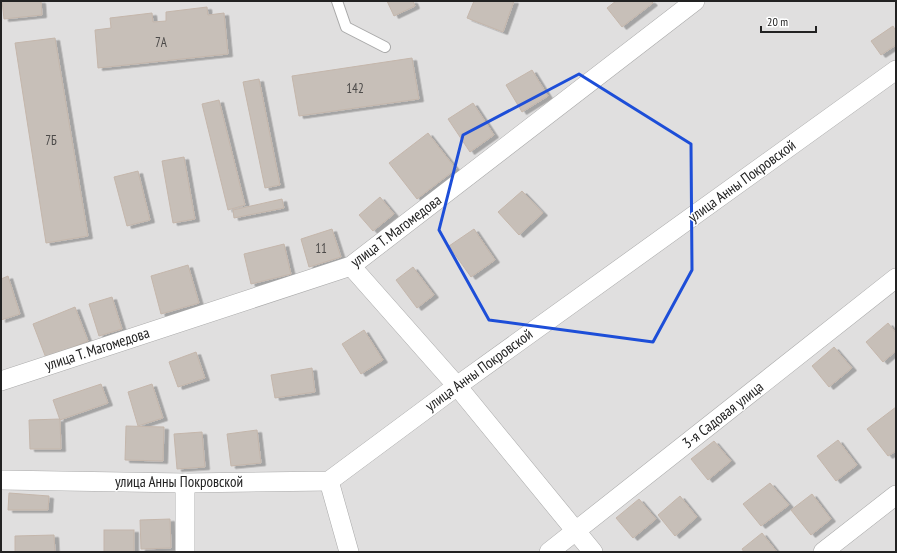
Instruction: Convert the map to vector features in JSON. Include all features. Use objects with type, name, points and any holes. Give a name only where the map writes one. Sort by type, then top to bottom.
[{"type":"street","name":"улица Т. Магомедова","points":[[1,381],[351,266],[695,1]]},
{"type":"street","name":"улица Анны Покровской","points":[[1,480],[185,483],[329,481],[456,386],[896,70]]},
{"type":"street","points":[[351,266],[456,386],[594,552]]},
{"type":"street","name":"3-я Садовая улица","points":[[549,552],[896,278]]},
{"type":"street","points":[[329,481],[349,552]]},
{"type":"street","points":[[185,483],[185,552]]},
{"type":"street","points":[[823,552],[896,496]]},
{"type":"lane","points":[[337,1],[346,27],[385,47]]},
{"type":"highlighted area","points":[[579,74],[691,144],[692,270],[653,342],[489,320],[439,230],[463,135]]},
{"type":"shaded area","points":[[1,1],[896,1],[896,552],[1,552]]},
{"type":"building","points":[[2,1],[41,1],[42,15],[4,19]]},
{"type":"building","points":[[387,1],[413,1],[415,6],[394,16]]},
{"type":"building","points":[[474,1],[514,1],[503,32],[467,18]]},
{"type":"building","points":[[616,1],[651,1],[653,3],[622,27],[607,8]]},
{"type":"building","points":[[207,7],[208,15],[224,13],[228,54],[98,68],[95,30],[111,28],[110,18],[152,13],[153,22],[166,21],[166,12]]},
{"type":"building","points":[[893,26],[896,31],[896,45],[881,55],[871,41]]},
{"type":"building","points":[[55,38],[88,236],[46,243],[15,43]]},
{"type":"building","points":[[412,58],[419,99],[299,116],[292,76]]},
{"type":"building","points":[[532,70],[548,96],[522,112],[506,85]]},
{"type":"building","points":[[259,79],[280,185],[265,188],[243,82]]},
{"type":"building","points":[[219,100],[245,205],[228,210],[202,104]]},
{"type":"building","points":[[473,103],[494,135],[470,152],[448,119]]},
{"type":"building","points":[[428,133],[456,169],[417,199],[389,163]]},
{"type":"building","points":[[184,157],[195,219],[173,223],[162,161]]},
{"type":"building","points":[[138,171],[150,220],[127,226],[114,177]]},
{"type":"building","points":[[522,191],[543,213],[519,235],[498,212]]},
{"type":"building","points":[[380,197],[394,214],[373,231],[359,215]]},
{"type":"building","points":[[282,199],[284,208],[234,218],[233,210]]},
{"type":"building","points":[[332,229],[341,257],[309,267],[301,239]]},
{"type":"building","points":[[474,229],[495,260],[471,277],[449,246]]},
{"type":"building","points":[[284,244],[291,274],[251,284],[244,254]]},
{"type":"building","points":[[188,265],[199,303],[161,314],[151,276]]},
{"type":"building","points":[[413,267],[434,295],[417,308],[396,280]]},
{"type":"building","points":[[8,276],[20,314],[1,320],[1,279]]},
{"type":"building","points":[[112,297],[122,329],[99,336],[89,304]]},
{"type":"building","points":[[75,307],[88,341],[46,358],[33,324]]},
{"type":"building","points":[[888,323],[896,333],[896,351],[883,362],[866,342]]},
{"type":"building","points":[[364,330],[383,360],[361,374],[342,344]]},
{"type":"building","points":[[834,347],[852,368],[829,387],[812,366]]},
{"type":"building","points":[[196,352],[205,378],[178,387],[169,362]]},
{"type":"building","points":[[312,368],[315,392],[275,398],[271,375]]},
{"type":"building","points":[[101,384],[108,403],[60,420],[53,400]]},
{"type":"building","points":[[152,384],[163,418],[138,426],[128,392]]},
{"type":"building","points":[[896,407],[896,451],[888,456],[867,429]]},
{"type":"building","points":[[60,419],[61,449],[30,449],[29,420]]},
{"type":"building","points":[[126,426],[164,427],[163,461],[125,460]]},
{"type":"building","points":[[257,430],[261,463],[231,466],[227,434]]},
{"type":"building","points":[[202,432],[205,467],[177,469],[174,434]]},
{"type":"building","points":[[838,440],[857,465],[836,481],[817,456]]},
{"type":"building","points":[[714,441],[731,461],[708,480],[691,459]]},
{"type":"building","points":[[770,483],[789,505],[761,526],[743,504]]},
{"type":"building","points":[[9,493],[49,496],[48,510],[8,510]]},
{"type":"building","points":[[812,494],[831,519],[811,535],[791,510]]},
{"type":"building","points":[[680,496],[697,517],[675,536],[658,515]]},
{"type":"building","points":[[639,499],[656,519],[633,538],[616,518]]},
{"type":"building","points":[[170,519],[171,548],[141,549],[140,520]]},
{"type":"building","points":[[104,530],[134,530],[134,552],[104,552]]},
{"type":"building","points":[[762,533],[777,552],[744,552],[742,549]]},
{"type":"building","points":[[54,535],[55,552],[15,552],[15,536]]}]
